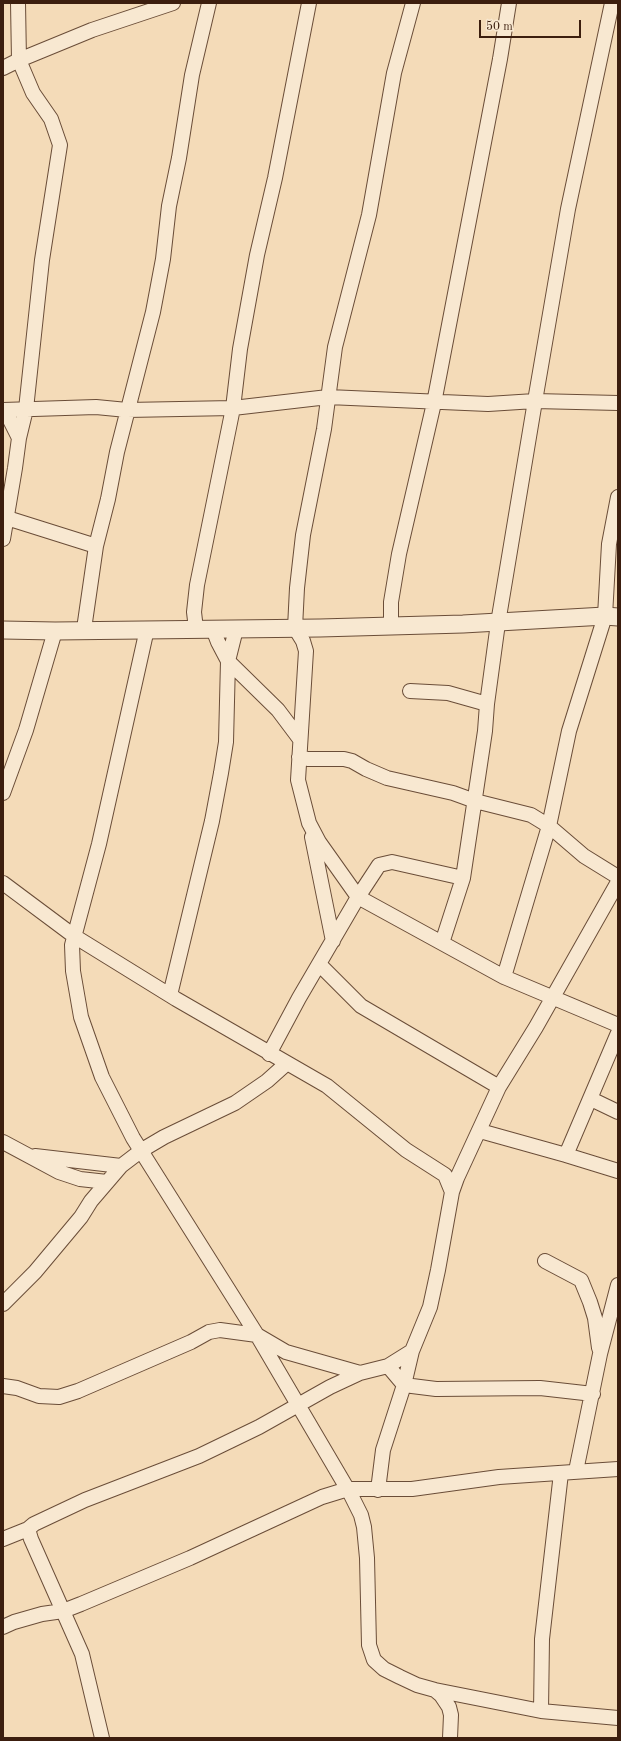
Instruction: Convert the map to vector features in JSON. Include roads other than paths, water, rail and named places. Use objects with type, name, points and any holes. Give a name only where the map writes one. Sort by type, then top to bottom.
[{"type":"street","points":[[3,539],[19,438],[26,409],[42,260],[60,145],[51,119],[33,93],[19,60],[18,3]]},
{"type":"street","points":[[3,68],[92,30],[173,3]]},
{"type":"street","points":[[84,630],[96,546],[108,499],[127,410],[153,312],[163,259],[169,206],[179,158],[192,75],[209,3]]},
{"type":"street","points":[[299,738],[278,710],[228,661],[218,642],[205,629],[194,612],[197,585],[232,408],[240,349],[256,263],[275,178],[309,3]]},
{"type":"street","points":[[333,941],[309,823],[298,780],[300,757],[299,738],[304,693],[306,650],[303,641],[295,628],[297,588],[303,535],[315,478],[328,397],[334,347],[369,215],[394,73],[413,3]]},
{"type":"street","points":[[391,626],[391,602],[398,554],[434,403],[500,59],[508,3]]},
{"type":"street","points":[[442,943],[463,878],[485,731],[487,704],[498,623],[535,401],[568,209],[612,3]]},
{"type":"street","points":[[19,438],[4,410],[96,407],[127,410],[232,408],[328,397],[434,403],[488,404],[535,401],[618,403]]},
{"type":"street","points":[[504,977],[549,826],[569,731],[611,617],[609,544],[618,497]]},
{"type":"street","points":[[7,518],[96,546]]},
{"type":"street","points":[[3,630],[55,631],[391,626],[498,623],[611,617]]},
{"type":"street","points":[[147,629],[99,844],[72,945],[72,956],[81,1017],[102,1077],[119,1114],[257,1335],[348,1489],[361,1515],[364,1527],[369,1646],[374,1660],[384,1669],[400,1677],[417,1685],[435,1690],[541,1711],[618,1718]]},
{"type":"street","points":[[170,995],[212,821],[221,772],[226,742],[228,661],[236,629]]},
{"type":"street","points":[[3,793],[26,730],[55,631]]},
{"type":"street","points":[[410,691],[448,693],[487,704]]},
{"type":"street","points":[[300,757],[308,760],[344,759],[352,761],[387,778],[453,793],[474,801],[531,815],[549,826],[584,856],[618,877]]},
{"type":"street","points":[[309,823],[328,857],[349,882],[358,897],[504,977],[553,996],[618,1025]]},
{"type":"street","points":[[269,1054],[299,998],[358,897],[379,866],[392,862],[463,878]]},
{"type":"street","points":[[3,882],[74,936],[269,1054],[327,1086],[406,1150],[445,1175],[452,1192]]},
{"type":"street","points":[[378,1490],[383,1450],[404,1385],[412,1352],[430,1307],[452,1192],[499,1087],[618,882]]},
{"type":"street","points":[[319,964],[360,1006],[499,1087]]},
{"type":"street","points":[[566,1155],[618,1033]]},
{"type":"street","points":[[3,1304],[36,1272],[81,1216],[91,1201],[121,1166],[142,1150],[164,1137],[235,1103],[267,1081],[286,1064]]},
{"type":"street","points":[[591,1099],[618,1112]]},
{"type":"street","points":[[480,1131],[618,1171]]},
{"type":"street","points":[[3,1142],[59,1172],[80,1179],[107,1182]]},
{"type":"street","points":[[27,1155],[121,1166]]},
{"type":"street","points":[[445,1175],[462,1167]]},
{"type":"street","points":[[80,1179],[91,1201]]},
{"type":"street","points":[[545,1261],[580,1280],[590,1302],[595,1318],[600,1354]]},
{"type":"street","points":[[576,1471],[600,1354],[618,1285]]},
{"type":"street","points":[[3,1386],[17,1388],[39,1396],[59,1397],[78,1391],[191,1342],[209,1332],[234,1331],[257,1335],[286,1352],[360,1373]]},
{"type":"street","points":[[3,1539],[28,1529],[34,1524],[86,1500],[199,1456],[259,1427],[298,1404],[360,1373],[388,1366],[412,1352]]},
{"type":"street","points":[[388,1366],[404,1385],[436,1388],[540,1388],[593,1394]]},
{"type":"street","points":[[3,1627],[28,1618],[63,1611],[190,1558],[322,1497],[348,1489],[412,1489],[499,1477],[576,1471],[618,1470]]},
{"type":"street","points":[[541,1711],[542,1639],[561,1473]]},
{"type":"street","points":[[28,1529],[82,1654],[102,1738]]},
{"type":"street","points":[[435,1690],[441,1695],[449,1707],[451,1715],[450,1738]]}]
